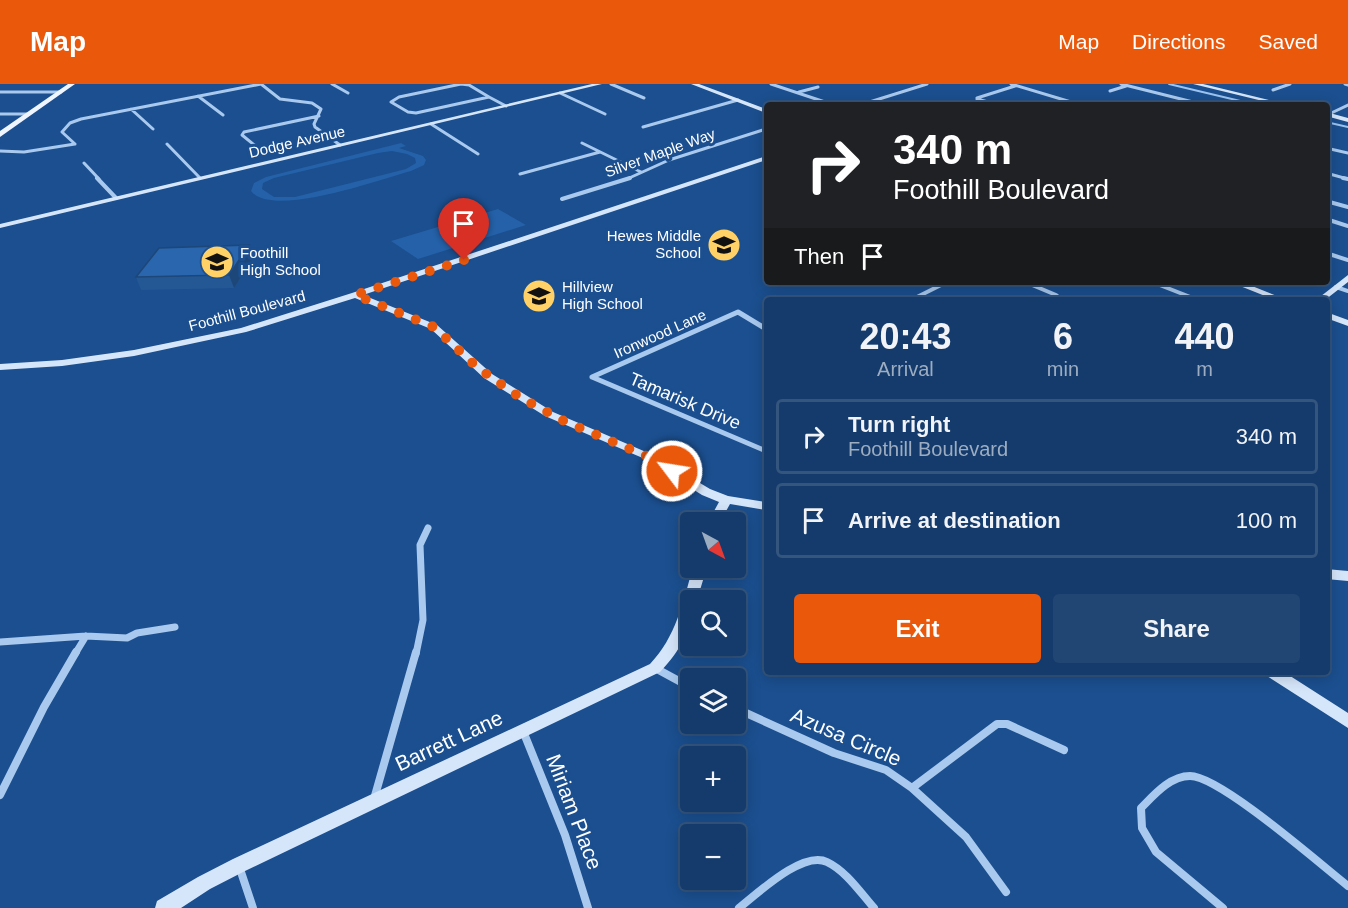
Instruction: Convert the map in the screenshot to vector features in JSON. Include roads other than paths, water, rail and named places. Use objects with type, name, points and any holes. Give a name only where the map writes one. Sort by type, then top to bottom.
[{"type":"main road","points":[[0,135],[72,84]]},
{"type":"street","points":[[0,151],[24,152],[75,144],[62,132],[75,121],[261,84],[280,99],[317,104],[321,109],[314,124],[315,127],[340,145]]},
{"type":"street","points":[[332,84],[348,93]]},
{"type":"street","points":[[489,97],[416,113],[408,112],[391,102],[399,97],[460,84],[469,85],[506,106]]},
{"type":"street","name":"Dodge Avenue","points":[[0,226],[599,84]]},
{"type":"street","points":[[611,84],[644,98]]},
{"type":"street","points":[[694,84],[764,110]]},
{"type":"street","points":[[771,84],[825,102]]},
{"type":"street","points":[[870,102],[927,84]]},
{"type":"street","points":[[1121,84],[1192,102]]},
{"type":"street","points":[[1196,84],[1273,102]]},
{"type":"street","points":[[1273,90],[1290,84]]},
{"type":"street","points":[[990,102],[977,98],[1013,85],[1071,102]]},
{"type":"street","points":[[1110,91],[1127,86]]},
{"type":"street","points":[[797,93],[818,87]]},
{"type":"street","points":[[0,92],[61,92]]},
{"type":"street","points":[[560,93],[605,114]]},
{"type":"street","points":[[198,96],[223,115]]},
{"type":"street","points":[[643,127],[738,100]]},
{"type":"street","points":[[1178,102],[1184,100]]},
{"type":"street","points":[[1330,113],[1348,105]]},
{"type":"street","points":[[130,109],[153,129]]},
{"type":"street","points":[[0,114],[29,114]]},
{"type":"street","points":[[258,148],[242,135],[244,132],[319,116]]},
{"type":"street","points":[[1330,116],[1348,120]]},
{"type":"street","points":[[431,124],[446,131],[455,140],[478,154]]},
{"type":"street","name":"Silver Maple Way","points":[[562,199],[612,185],[669,160],[764,130]]},
{"type":"street","points":[[582,142],[641,172]]},
{"type":"street","points":[[167,144],[200,178]]},
{"type":"street","points":[[1330,149],[1348,153]]},
{"type":"street","points":[[520,174],[600,152]]},
{"type":"street","name":"Foothill Boulevard","points":[[1,368],[93,359],[177,345],[254,327],[764,159]]},
{"type":"street","points":[[84,163],[117,198]]},
{"type":"street","points":[[1330,174],[1348,179]]},
{"type":"street","points":[[1330,202],[1348,207]]},
{"type":"street","points":[[1330,220],[1348,226]]},
{"type":"street","points":[[1330,254],[1348,260]]},
{"type":"street","points":[[1324,297],[1348,278]]},
{"type":"street","points":[[917,297],[941,285]]},
{"type":"street","points":[[1032,285],[1058,297]]},
{"type":"street","points":[[1160,285],[1190,297]]},
{"type":"street","points":[[1242,285],[1275,297]]},
{"type":"street","points":[[1336,287],[1348,291]]},
{"type":"street","points":[[355,295],[434,327],[478,368],[532,404],[649,457],[694,486],[726,500],[764,506]]},
{"type":"street","name":"Ironwood Lane","points":[[592,377],[738,312],[764,328]]},
{"type":"street","points":[[1330,316],[1348,323]]},
{"type":"street","name":"Tamarisk Drive","points":[[592,377],[764,450]]},
{"type":"street","points":[[719,512],[726,500]]},
{"type":"street","points":[[374,800],[418,646],[423,620],[420,545],[428,528]]},
{"type":"street","points":[[1330,574],[1348,576]]},
{"type":"street","name":"Barrett Lane","points":[[164,908],[239,865],[655,668],[669,654],[677,639],[696,578]]},
{"type":"street","points":[[0,642],[86,636],[127,638],[136,633],[175,627]]},
{"type":"street","points":[[0,795],[44,707],[86,636]]},
{"type":"street","points":[[655,668],[680,682]]},
{"type":"street","points":[[1277,675],[1348,721]]},
{"type":"street","name":"Azusa Circle","points":[[746,713],[834,753],[886,770],[912,788],[966,837],[1006,892]]},
{"type":"street","points":[[912,788],[997,724],[1007,724],[1064,750]]},
{"type":"street","name":"Miriam Place","points":[[523,730],[565,835],[588,908]]},
{"type":"street","points":[[1223,908],[1156,852],[1142,828],[1142,808],[1175,778],[1191,777],[1219,787],[1348,886]]},
{"type":"street","points":[[739,908],[796,866],[809,861],[824,860],[838,870],[874,908]]},
{"type":"street","points":[[239,865],[253,908]]},
{"type":"waterway","points":[[1169,84],[1244,102]]},
{"type":"waterway","points":[[1330,123],[1348,127]]},
{"type":"place","name":"Hewes Middle School","points":[[724,245]]},
{"type":"place","name":"Foothill High School","points":[[217,262]]},
{"type":"place","name":"Hillview High School","points":[[539,296]]}]
